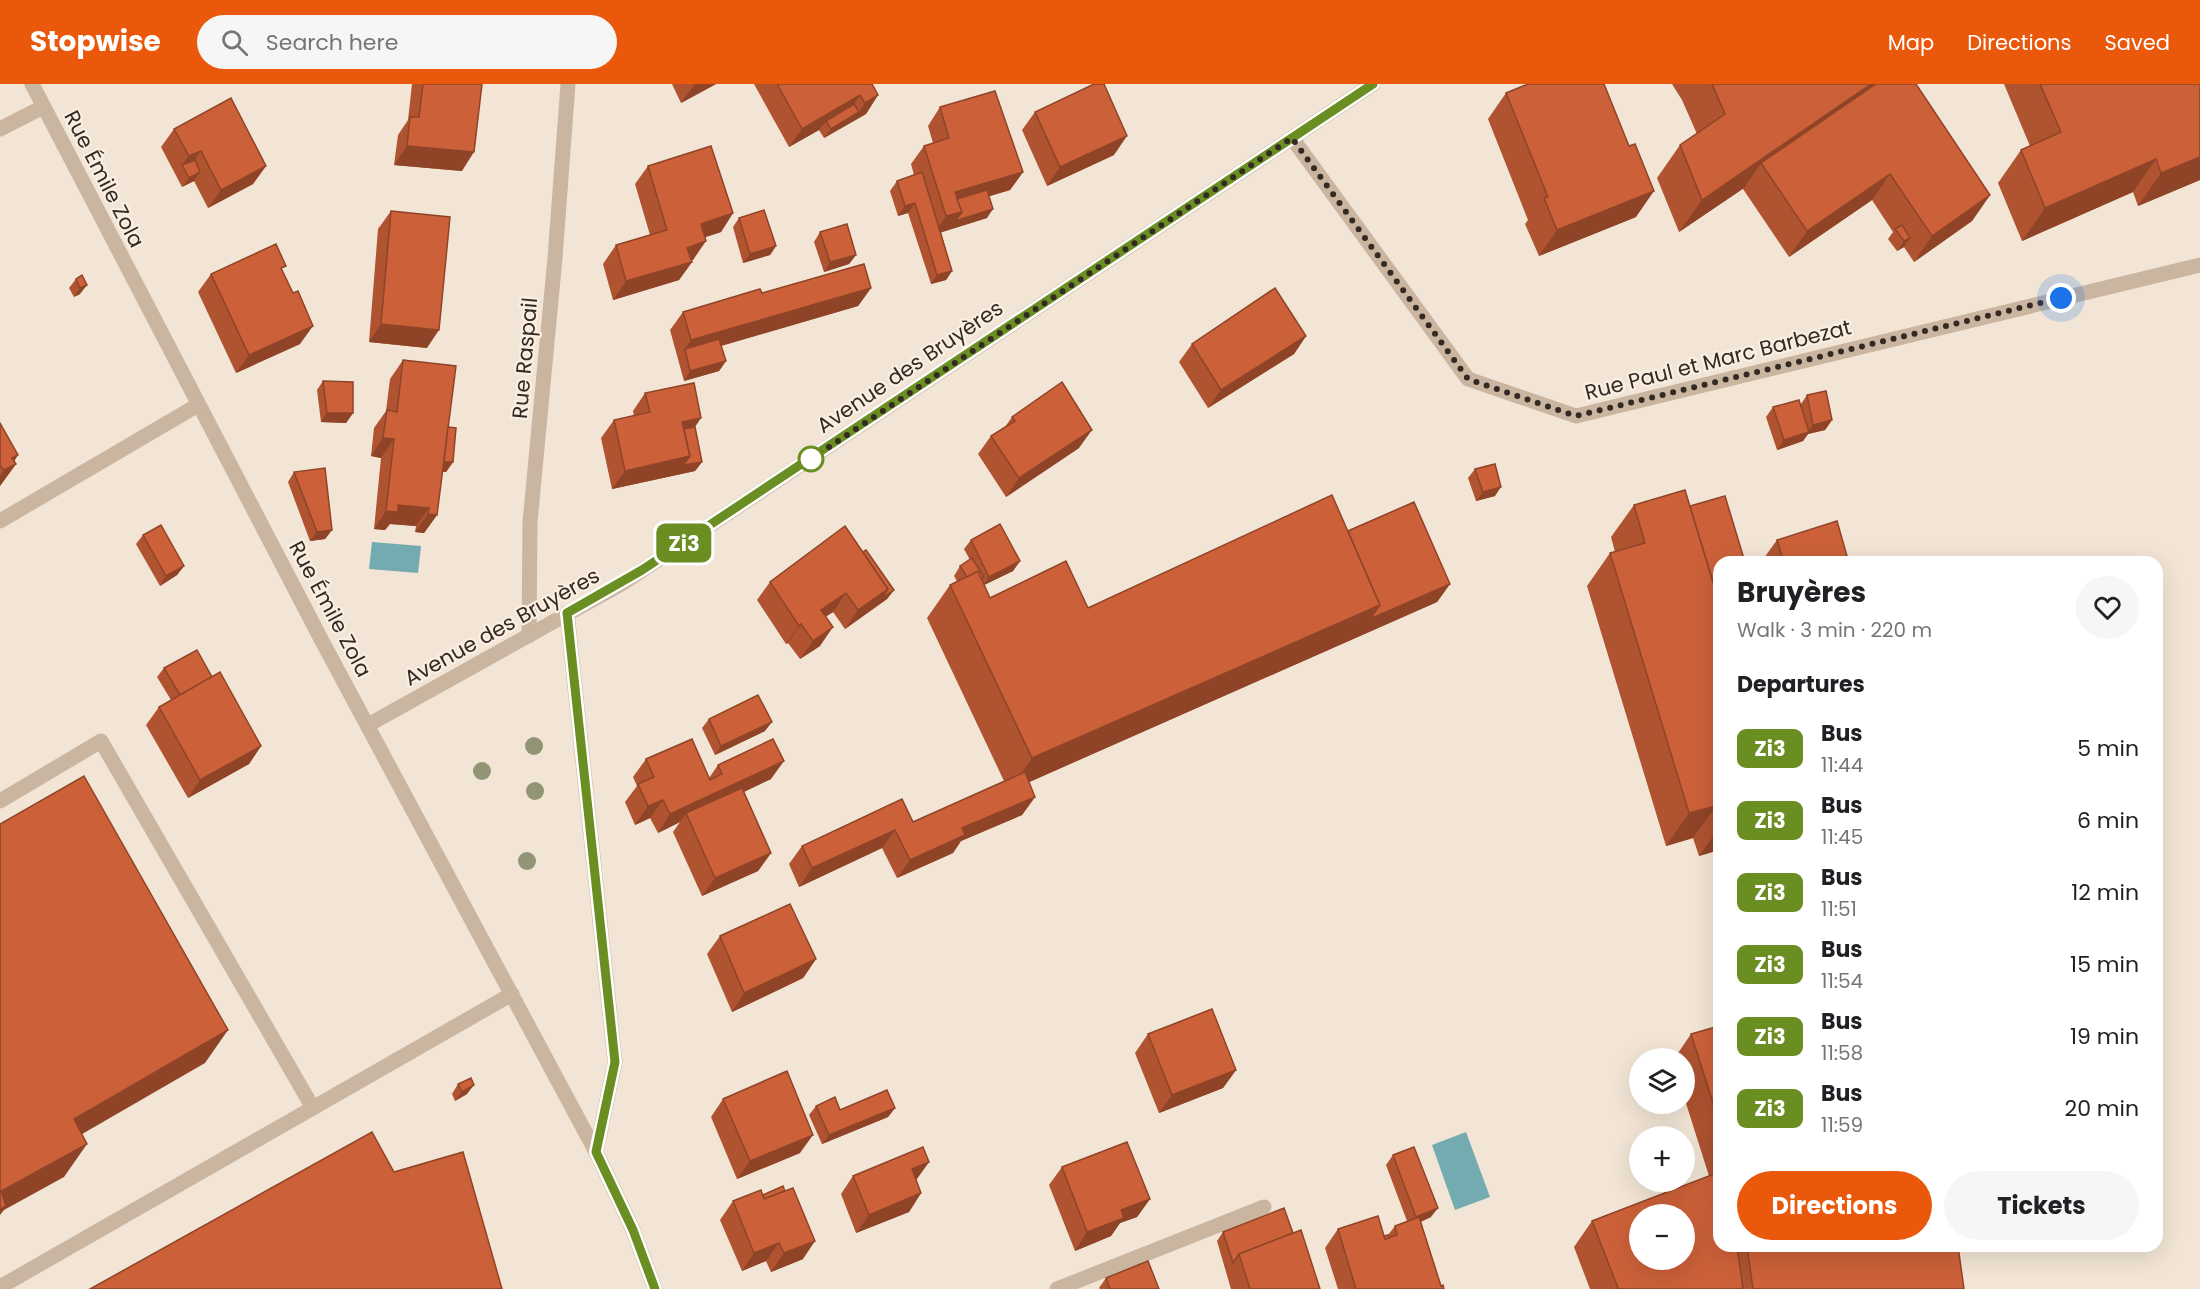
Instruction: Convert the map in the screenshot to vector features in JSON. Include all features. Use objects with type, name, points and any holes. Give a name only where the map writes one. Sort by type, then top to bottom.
[{"type":"street","name":"Rue Émile Zola","points":[[32,84],[198,405],[596,1152],[633,1230],[655,1289]]},
{"type":"street","name":"Rue Raspail","points":[[529,636],[530,522],[555,258],[568,84]]},
{"type":"street","name":"Avenue des Bruyères","points":[[368,725],[623,583],[1373,84]]},
{"type":"street","points":[[0,129],[43,107]]},
{"type":"street","name":"Rue Paul et Marc Barbezat","points":[[1292,138],[1468,379],[1576,416],[2200,265]]},
{"type":"street","points":[[0,521],[198,405]]},
{"type":"street","points":[[567,613],[615,1062],[596,1152]]},
{"type":"street","points":[[0,801],[101,741],[314,1108]]},
{"type":"street","points":[[0,1287],[512,994]]},
{"type":"street","points":[[1057,1289],[1264,1207]]},
{"type":"water","points":[[372,542],[421,546],[418,573],[369,569]]},
{"type":"water","points":[[1466,1132],[1490,1197],[1455,1210],[1432,1145]]},
{"type":"building","points":[[423,84],[482,84],[474,152],[407,146],[410,117],[419,117]]},
{"type":"building","points":[[777,84],[872,84],[878,95],[865,103],[860,95],[802,129]]},
{"type":"building","points":[[1094,84],[1104,84],[1127,136],[1060,167],[1035,112]]},
{"type":"building","points":[[1528,84],[1604,84],[1629,146],[1635,144],[1654,191],[1557,230],[1544,198],[1548,197],[1506,93]]},
{"type":"building","points":[[1712,84],[1871,84],[1702,200],[1680,145],[1725,114]]},
{"type":"building","points":[[1876,84],[1916,84],[1990,195],[1932,236],[1890,174],[1807,231],[1761,163]]},
{"type":"building","points":[[2040,84],[2200,84],[2200,157],[2161,173],[2156,159],[2045,208],[2021,150],[2061,132]]},
{"type":"building","points":[[995,91],[1023,172],[955,192],[962,212],[946,216],[924,146],[949,138],[940,107]]},
{"type":"building","points":[[231,98],[266,166],[221,190],[201,151],[189,156],[174,129]]},
{"type":"building","points":[[854,104],[859,112],[831,129],[826,121]]},
{"type":"building","points":[[711,146],[733,213],[701,224],[706,241],[687,248],[692,262],[626,281],[616,245],[667,230],[648,166]]},
{"type":"building","points":[[195,160],[200,172],[189,178],[182,165]]},
{"type":"building","points":[[922,172],[952,271],[937,275],[915,203],[905,206],[897,181]]},
{"type":"building","points":[[987,190],[993,209],[955,221],[962,212],[957,199]]},
{"type":"building","points":[[764,210],[776,246],[750,254],[739,218]]},
{"type":"building","points":[[391,211],[450,217],[439,330],[381,324]]},
{"type":"building","points":[[847,224],[856,255],[830,262],[820,232]]},
{"type":"building","points":[[1902,225],[1910,238],[1904,241],[1895,229]]},
{"type":"building","points":[[276,244],[286,266],[281,268],[293,293],[298,291],[313,326],[249,355],[211,274]]},
{"type":"building","points":[[864,264],[871,288],[691,340],[683,312],[760,289],[762,293]]},
{"type":"building","points":[[82,275],[87,285],[80,288],[76,279]]},
{"type":"building","points":[[1275,288],[1306,336],[1221,390],[1192,344]]},
{"type":"building","points":[[719,339],[726,361],[690,371],[685,349]]},
{"type":"building","points":[[403,360],[456,366],[437,515],[428,514],[429,508],[398,505],[398,512],[386,511],[394,439],[383,438],[387,410],[397,412]]},
{"type":"building","points":[[323,381],[353,382],[353,413],[327,413]]},
{"type":"building","points":[[1062,382],[1092,430],[1019,478],[991,436],[1015,421],[1012,417]]},
{"type":"building","points":[[694,383],[701,418],[682,422],[690,456],[625,471],[614,420],[650,412],[645,393]]},
{"type":"building","points":[[1826,391],[1832,420],[1813,425],[1807,395]]},
{"type":"building","points":[[1799,400],[1809,432],[1784,440],[1773,407]]},
{"type":"building","points":[[0,423],[18,455],[12,458],[16,464],[4,470],[0,465]]},
{"type":"building","points":[[448,427],[456,428],[453,462],[444,462]]},
{"type":"building","points":[[695,427],[702,462],[683,465],[690,456],[684,429]]},
{"type":"building","points":[[1495,464],[1501,487],[1483,492],[1475,469]]},
{"type":"building","points":[[325,468],[332,530],[317,532],[294,472]]},
{"type":"building","points":[[1685,490],[1713,582],[1713,807],[1689,813],[1610,553],[1645,543],[1634,505]]},
{"type":"building","points":[[1332,495],[1380,605],[1032,758],[950,585],[978,571],[990,598],[1066,561],[1088,608]]},
{"type":"building","points":[[1725,496],[1743,556],[1713,556],[1713,582],[1690,506]]},
{"type":"building","points":[[1414,502],[1450,584],[1370,619],[1380,605],[1348,531]]},
{"type":"building","points":[[1837,521],[1847,556],[1782,556],[1777,540]]},
{"type":"building","points":[[1000,524],[1020,561],[989,577],[971,540]]},
{"type":"building","points":[[161,525],[184,566],[166,576],[143,535]]},
{"type":"building","points":[[845,526],[888,589],[858,610],[846,593],[821,610],[833,627],[813,641],[801,624],[799,626],[770,582]]},
{"type":"building","points":[[866,550],[894,590],[882,598],[888,589],[863,552]]},
{"type":"building","points":[[972,558],[984,577],[981,578],[978,571],[967,577],[960,566]]},
{"type":"building","points":[[197,650],[212,677],[180,695],[164,668]]},
{"type":"building","points":[[220,672],[261,746],[200,780],[159,707]]},
{"type":"building","points":[[758,695],[772,722],[721,746],[709,719]]},
{"type":"building","points":[[692,739],[710,780],[722,774],[718,765],[773,739],[784,761],[670,814],[663,800],[648,806],[638,784],[654,777],[646,759]]},
{"type":"building","points":[[1025,772],[1035,797],[962,828],[965,835],[910,860],[895,830],[812,868],[802,846],[902,799],[913,822]]},
{"type":"building","points":[[84,776],[228,1030],[74,1119],[87,1144],[1,1191],[6,1206],[0,1209],[0,824]]},
{"type":"building","points":[[742,788],[771,853],[715,878],[686,813]]},
{"type":"building","points":[[790,904],[816,959],[744,993],[720,936]]},
{"type":"building","points":[[1212,1009],[1236,1070],[1172,1095],[1148,1034]]},
{"type":"building","points":[[1713,1028],[1713,1103],[1691,1034]]},
{"type":"building","points":[[787,1071],[813,1135],[750,1161],[723,1099]]},
{"type":"building","points":[[471,1078],[474,1085],[462,1092],[458,1084]]},
{"type":"building","points":[[887,1090],[895,1108],[829,1135],[816,1106],[835,1097],[840,1110]]},
{"type":"building","points":[[372,1132],[394,1172],[463,1152],[502,1289],[90,1289]]},
{"type":"building","points":[[1127,1142],[1150,1199],[1121,1210],[1124,1218],[1087,1232],[1062,1167]]},
{"type":"building","points":[[923,1147],[929,1162],[912,1169],[921,1193],[869,1215],[853,1176]]},
{"type":"building","points":[[1414,1147],[1438,1208],[1416,1217],[1393,1155]]},
{"type":"building","points":[[1713,1174],[1713,1252],[1738,1252],[1743,1289],[1615,1289],[1618,1288],[1592,1221],[1629,1207],[1629,1270],[1695,1270],[1695,1204],[1636,1204],[1667,1192],[1695,1192],[1695,1181]]},
{"type":"building","points":[[783,1186],[785,1191],[764,1199],[763,1195]]},
{"type":"building","points":[[793,1188],[815,1241],[784,1253],[779,1243],[754,1253],[733,1201],[761,1190],[764,1199]]},
{"type":"building","points":[[1284,1208],[1293,1233],[1239,1254],[1233,1263],[1223,1232]]},
{"type":"building","points":[[1378,1216],[1385,1239],[1397,1235],[1395,1226],[1419,1217],[1441,1286],[1443,1285],[1444,1289],[1356,1289],[1338,1229]]},
{"type":"building","points":[[1301,1230],[1320,1289],[1250,1289],[1239,1254]]},
{"type":"building","points":[[1748,1252],[1959,1252],[1964,1289],[1753,1289]]},
{"type":"building","points":[[1148,1261],[1159,1289],[1110,1289],[1106,1278]]},
{"type":"bus line","name":"Zi3","points":[[655,1289],[633,1230],[596,1152],[615,1062],[567,613],[623,583],[1373,84]]},
{"type":"route","points":[[811,459],[1292,138],[1468,379],[1576,416],[2061,298]]}]
